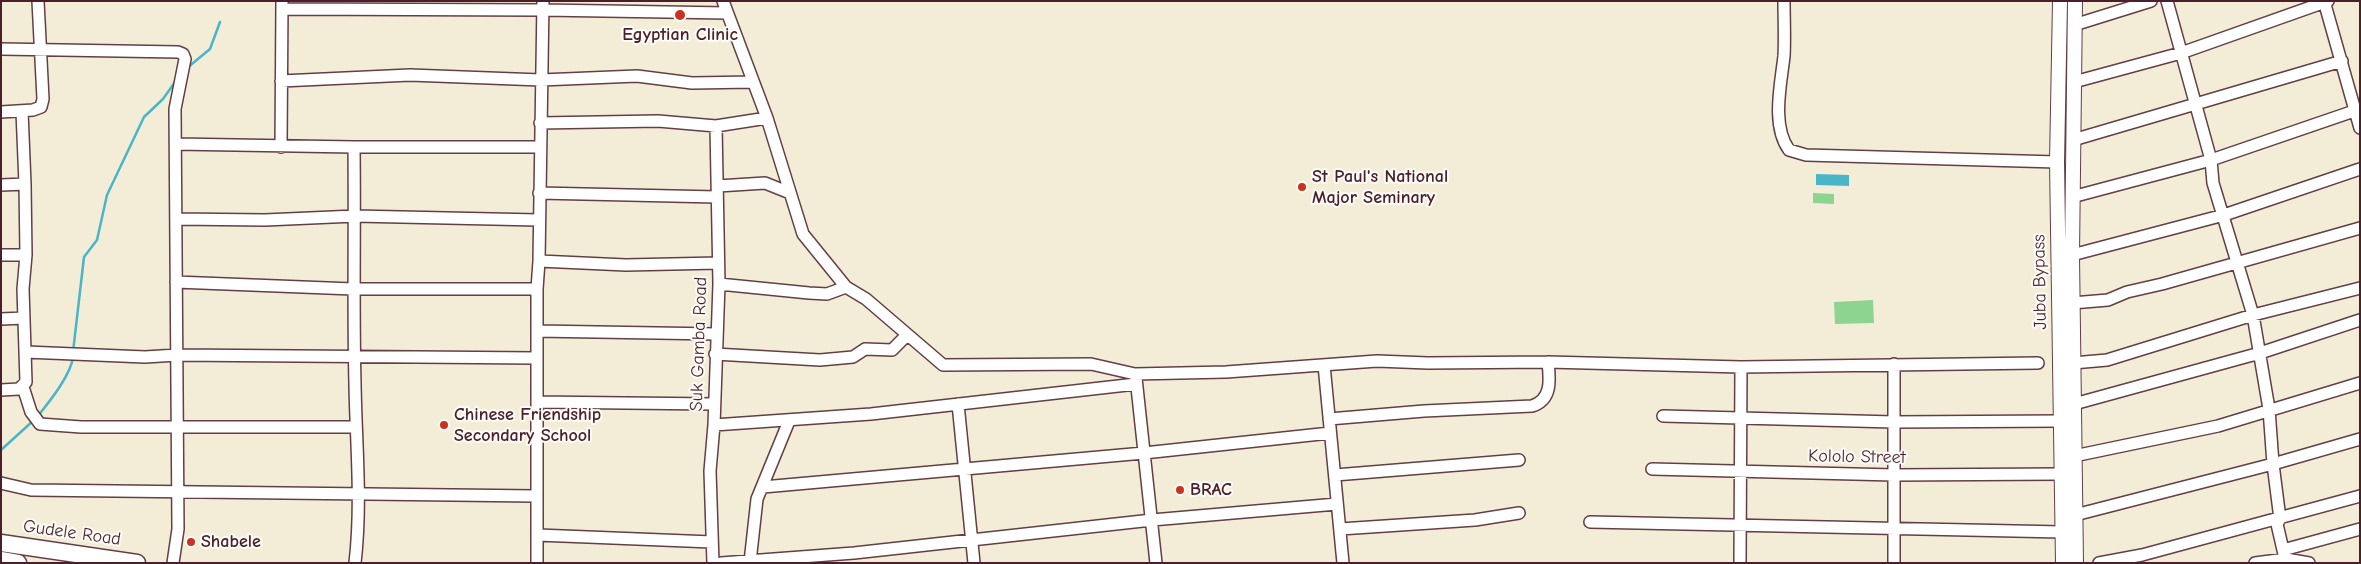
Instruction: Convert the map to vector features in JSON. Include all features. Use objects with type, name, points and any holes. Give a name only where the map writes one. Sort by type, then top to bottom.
[{"type":"highway","name":"Gudele Road","points":[[1,542],[137,563]]},
{"type":"highway","points":[[1,560],[18,563]]},
{"type":"main road","name":"Juba Bypass","points":[[2060,1],[2057,162],[2063,563]]},
{"type":"main road","name":"Juba Bypass","points":[[2075,1],[2072,303],[2076,563]]},
{"type":"street","points":[[1,112],[33,110],[41,107],[43,98],[42,49],[38,1]]},
{"type":"street","points":[[723,1],[767,118],[806,239],[846,287],[866,299],[943,365],[1091,364],[1136,379]]},
{"type":"street","points":[[1784,1],[1784,54],[1780,112],[1781,132],[1789,150],[1806,155],[2057,162]]},
{"type":"street","points":[[2074,25],[2151,1]]},
{"type":"street","points":[[2167,1],[2211,160],[2213,183],[2253,315],[2269,409],[2280,519],[2277,524],[2285,557]]},
{"type":"street","points":[[2074,82],[2181,53],[2325,1],[2360,128]]},
{"type":"street","points":[[281,147],[282,5],[543,5],[727,13]]},
{"type":"street","points":[[537,563],[536,358],[543,5]]},
{"type":"street","points":[[1,49],[178,52],[183,54],[185,59],[175,110],[178,529],[173,563]]},
{"type":"street","points":[[2073,140],[2342,61]]},
{"type":"street","points":[[281,81],[410,74],[541,80],[636,76],[692,83],[753,82]]},
{"type":"street","points":[[2072,197],[2211,160],[2356,109]]},
{"type":"street","points":[[22,110],[26,255],[23,289],[26,382],[23,387],[32,412],[40,424],[177,428],[356,427]]},
{"type":"street","points":[[540,123],[658,121],[716,126],[767,118]]},
{"type":"street","name":"Suk Gamba Road","points":[[713,563],[710,471],[714,425],[715,354],[719,284],[716,126]]},
{"type":"street","points":[[176,144],[281,147],[540,147]]},
{"type":"street","points":[[354,147],[353,288],[359,495],[355,563]]},
{"type":"street","points":[[2072,255],[2224,215],[2360,169]]},
{"type":"street","points":[[1,185],[25,184]]},
{"type":"street","points":[[539,193],[717,191],[765,184],[790,193]]},
{"type":"street","points":[[177,219],[265,220],[355,216],[538,220]]},
{"type":"street","points":[[2072,303],[2108,300],[2127,292],[2360,228]]},
{"type":"street","points":[[1,255],[26,255]]},
{"type":"street","points":[[539,262],[626,265],[718,263]]},
{"type":"street","points":[[176,282],[353,288],[537,289]]},
{"type":"street","points":[[719,284],[827,294],[846,287]]},
{"type":"street","points":[[2073,363],[2107,360],[2253,315],[2360,288]]},
{"type":"street","points":[[1,320],[24,318]]},
{"type":"street","points":[[2074,404],[2260,353],[2360,320]]},
{"type":"street","points":[[537,331],[716,334]]},
{"type":"street","points":[[715,354],[820,360],[853,357],[865,349],[892,350],[907,335]]},
{"type":"street","points":[[26,352],[145,357],[177,355],[536,358]]},
{"type":"street","points":[[714,425],[788,421],[958,404],[1136,379],[1377,361],[1460,364],[1548,362],[1741,366],[2038,363]]},
{"type":"street","points":[[1329,420],[1424,411],[1532,406],[1540,404],[1547,396],[1550,379],[1548,362]]},
{"type":"street","points":[[1894,364],[1894,563]]},
{"type":"street","points":[[1324,365],[1343,563]]},
{"type":"street","points":[[1740,563],[1741,366]]},
{"type":"street","points":[[1136,379],[1156,563]]},
{"type":"street","points":[[2074,456],[2218,426],[2360,383]]},
{"type":"street","points":[[1,390],[23,387]]},
{"type":"street","points":[[537,402],[714,404]]},
{"type":"street","points":[[958,404],[974,563]]},
{"type":"street","points":[[1663,416],[1742,420],[1894,422],[2061,421]]},
{"type":"street","points":[[750,562],[757,499],[788,421]]},
{"type":"street","points":[[763,487],[1144,453],[1330,433]]},
{"type":"street","points":[[2075,515],[2273,464],[2360,439]]},
{"type":"street","points":[[1334,475],[1519,460]]},
{"type":"street","name":"Kololo Street","points":[[1652,469],[1894,475],[2062,474]]},
{"type":"street","points":[[1,484],[31,490],[536,496]]},
{"type":"street","points":[[2099,563],[2142,555],[2360,496]]},
{"type":"street","points":[[721,563],[750,562],[971,541],[1152,520],[1337,504]]},
{"type":"street","points":[[1340,530],[1475,520],[1519,513]]},
{"type":"street","points":[[1590,522],[2062,532]]},
{"type":"street","points":[[2255,563],[2285,557],[2360,529]]},
{"type":"street","points":[[538,535],[712,542]]},
{"type":"street","points":[[2285,557],[2309,563]]},
{"type":"green space","points":[[1813,193],[1834,194],[1834,204],[1813,203]]},
{"type":"green space","points":[[1873,300],[1874,323],[1835,324],[1834,302]]},
{"type":"water","points":[[1816,174],[1849,175],[1849,186],[1816,185]]},
{"type":"waterway","points":[[187,68],[210,49],[220,22]]},
{"type":"waterway","points":[[73,352],[84,257],[97,240],[107,195],[144,117],[163,99],[175,82]]},
{"type":"waterway","points":[[38,416],[64,380],[73,357]]},
{"type":"waterway","points":[[1,450],[34,420]]},
{"type":"place","name":"Egyptian Clinic","points":[[680,15]]},
{"type":"place","name":"St Paul's National Major Seminary","points":[[1302,187]]},
{"type":"place","name":"Chinese Friendship Secondary School","points":[[444,425]]},
{"type":"place","name":"BRAC","points":[[1180,490]]},
{"type":"place","name":"Shabele","points":[[191,542]]}]
